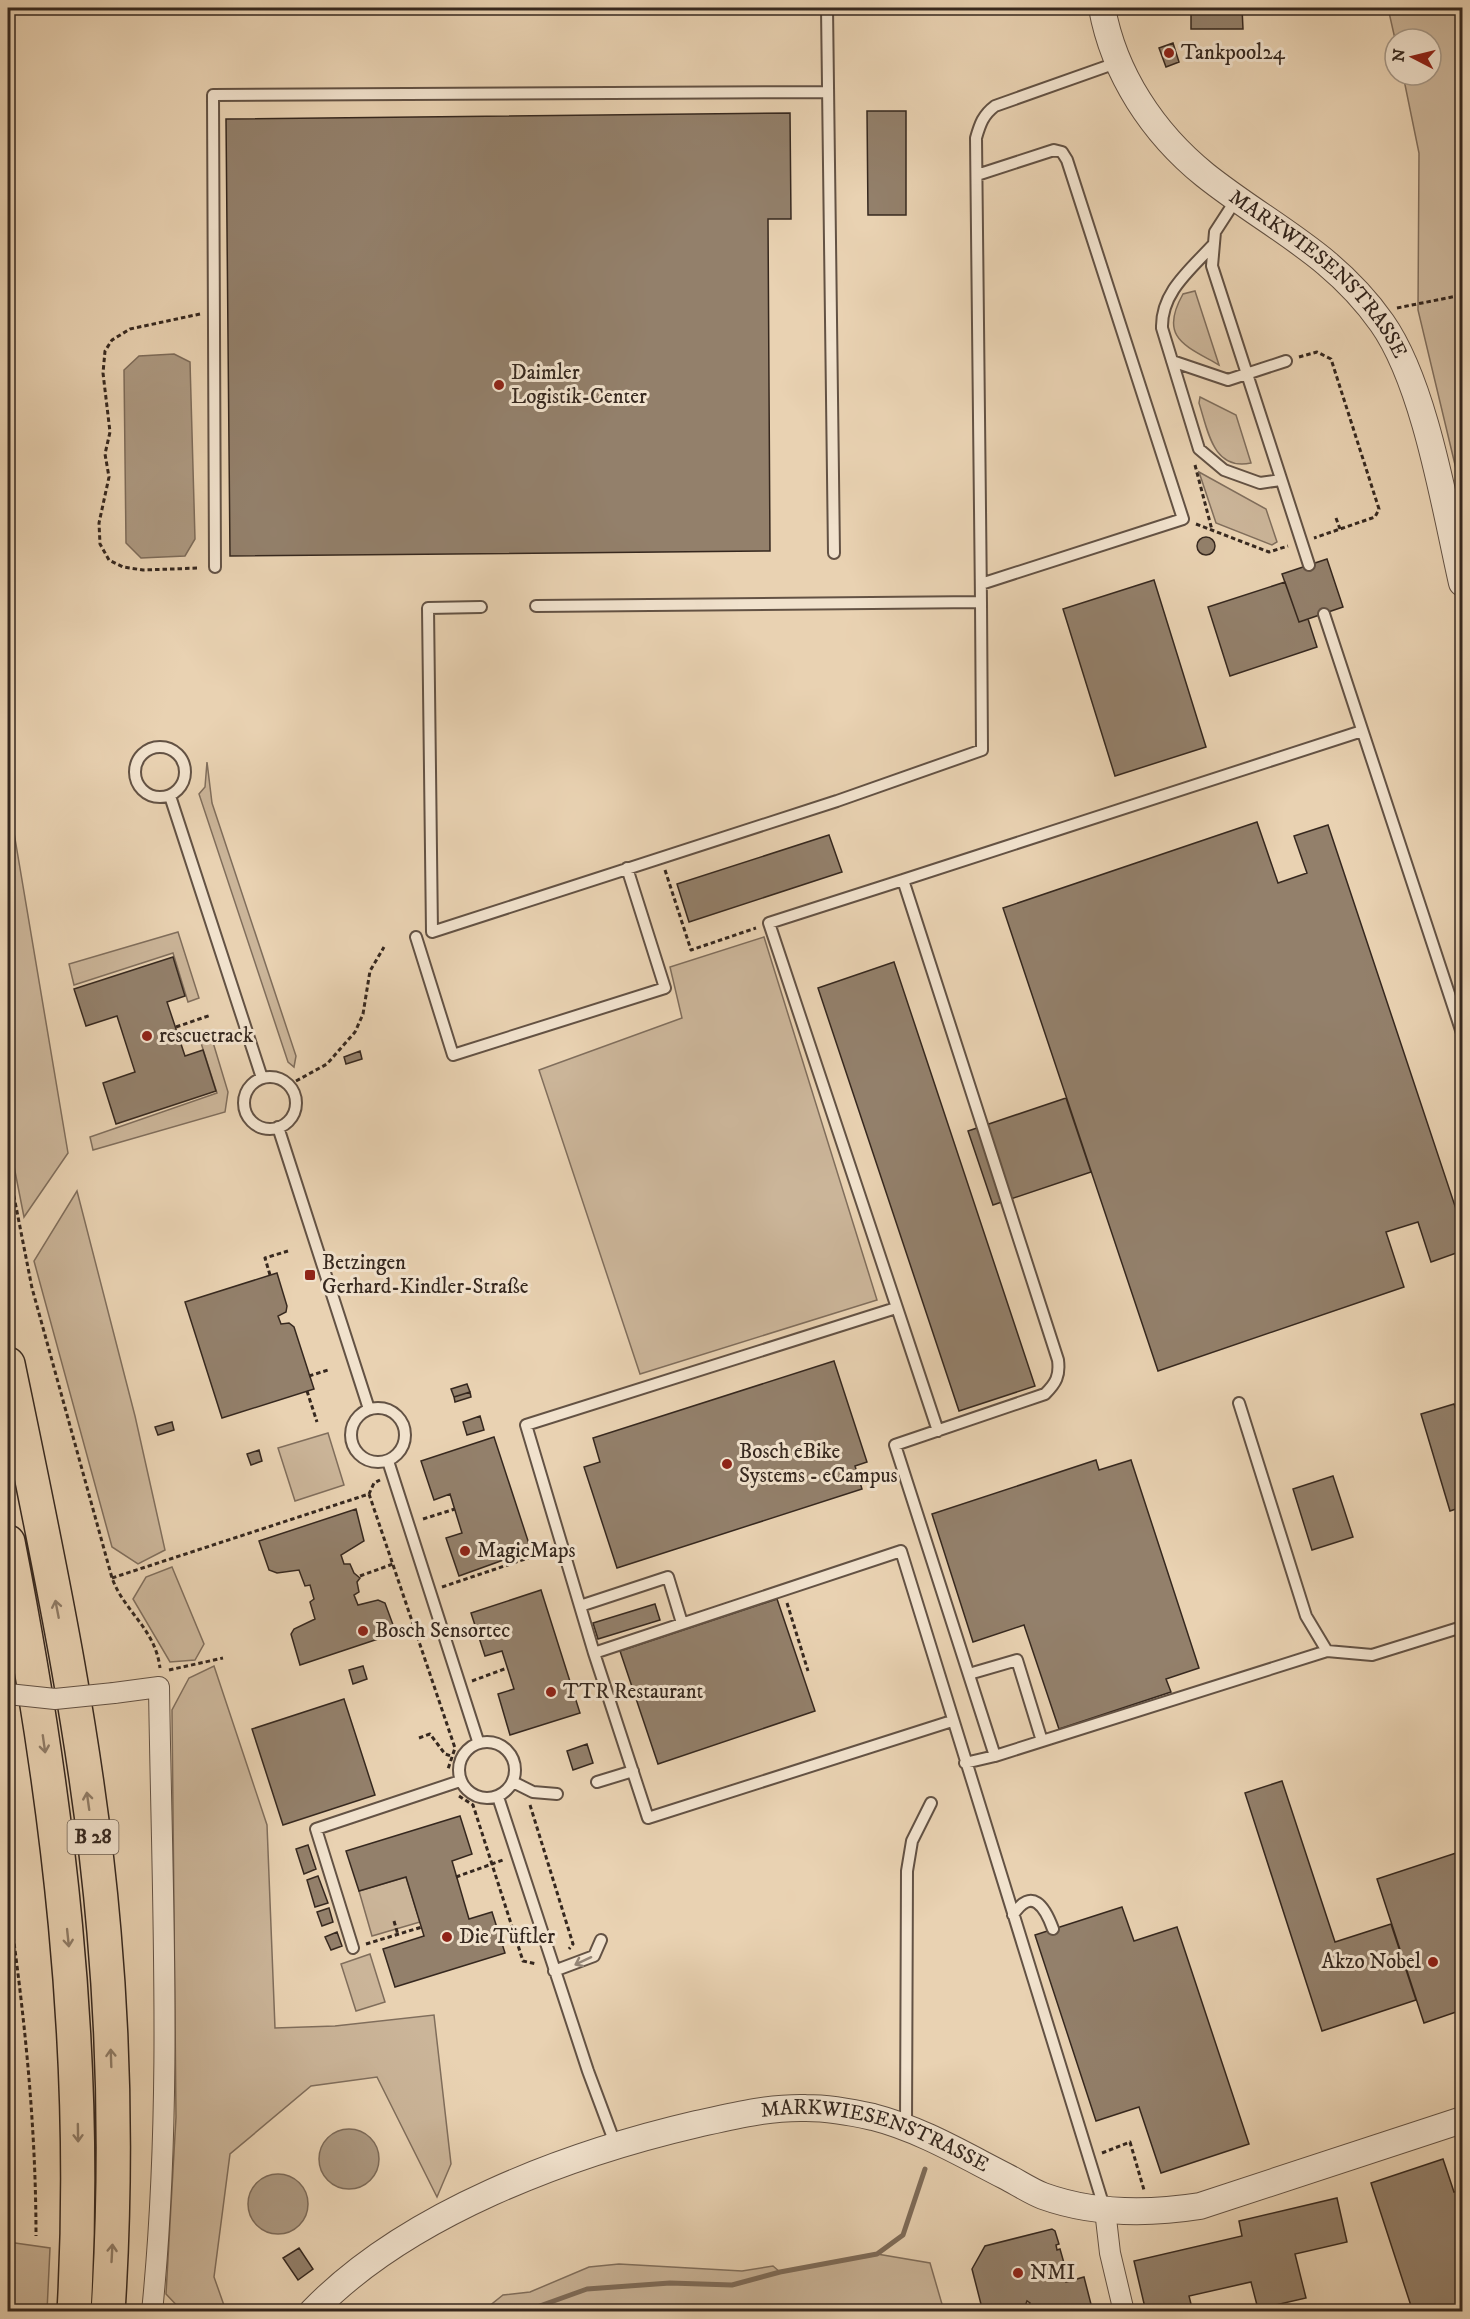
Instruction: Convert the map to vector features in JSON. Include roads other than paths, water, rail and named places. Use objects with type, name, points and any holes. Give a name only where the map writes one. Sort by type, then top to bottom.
[{"type":"highway","name":"B 28","points":[[8,1364],[62,1634],[105,1933],[112,2089],[112,2241],[108,2312]]},
{"type":"highway","name":"B 28","points":[[8,1542],[41,1727],[71,1958],[79,2172],[74,2312]]},
{"type":"street","name":"MARKWIESENSTRASSE","points":[[1102,8],[1110,42],[1119,62],[1146,111],[1168,140],[1191,163],[1237,198],[1331,264],[1375,313],[1397,349],[1415,395],[1462,583]]},
{"type":"street","points":[[8,1694],[55,1699],[159,1687],[164,2093],[161,2188],[152,2312]]},
{"type":"street","name":"MARKWIESENSTRASSE","points":[[312,2312],[354,2274],[432,2223],[519,2181],[616,2146],[673,2130],[772,2109],[839,2110],[906,2127],[1043,2196],[1105,2210],[1150,2211],[1169,2211],[1200,2206],[1462,2120]]},
{"type":"street","points":[[1105,2210],[1110,2253],[1124,2312]]},
{"type":"lane","points":[[827,8],[834,553]]},
{"type":"lane","points":[[481,607],[428,608],[432,932],[837,801],[982,750],[976,138],[980,123],[995,106],[1119,62]]},
{"type":"lane","points":[[215,567],[213,95],[828,92]]},
{"type":"lane","points":[[977,175],[1054,150],[1062,152],[1067,160],[1183,519],[981,584]]},
{"type":"lane","points":[[1237,198],[1215,232],[1212,266],[1309,565]]},
{"type":"lane","points":[[1212,246],[1170,293],[1164,304],[1162,328],[1199,449],[1224,470],[1260,483],[1281,480]]},
{"type":"lane","points":[[1172,361],[1228,380],[1286,361]]},
{"type":"lane","points":[[536,606],[981,602]]},
{"type":"lane","points":[[1324,614],[1462,1033]]},
{"type":"lane","points":[[938,1431],[769,923],[1362,730]]},
{"type":"lane","points":[[157,746],[174,751],[185,766],[185,778],[180,789],[170,796],[157,798],[146,794],[138,784],[134,772],[141,756],[157,746]]},
{"type":"lane","points":[[170,796],[261,1078]]},
{"type":"lane","points":[[416,937],[453,1055],[665,988],[627,868]]},
{"type":"lane","points":[[903,880],[1058,1360],[1059,1373],[1055,1384],[1044,1394],[895,1445],[995,1756]]},
{"type":"lane","points":[[270,1077],[284,1081],[294,1094],[296,1106],[291,1117],[278,1127],[260,1127],[245,1111],[244,1103],[248,1090],[261,1078],[270,1077]]},
{"type":"lane","points":[[278,1127],[369,1409]]},
{"type":"lane","points":[[896,1308],[526,1425],[594,1653],[648,1818],[952,1721]]},
{"type":"lane","points":[[1239,1403],[1306,1616],[1327,1651]]},
{"type":"lane","points":[[369,1409],[384,1409],[394,1413],[401,1421],[405,1431],[405,1441],[401,1451],[388,1461],[373,1462],[363,1458],[356,1450],[352,1440],[352,1430],[356,1420],[369,1409]]},
{"type":"lane","points":[[388,1461],[478,1742]]},
{"type":"lane","points":[[594,1653],[901,1551],[1105,2210]]},
{"type":"lane","points":[[580,1606],[668,1577],[682,1623]]},
{"type":"lane","points":[[965,1763],[995,1756],[1327,1651],[1371,1655],[1462,1627]]},
{"type":"lane","points":[[969,1674],[1017,1660],[1042,1741]]},
{"type":"lane","points":[[478,1742],[494,1742],[505,1748],[513,1757],[516,1770],[513,1782],[498,1797],[476,1797],[455,1782],[466,1750],[478,1742]]},
{"type":"lane","points":[[597,1782],[633,1771]]},
{"type":"lane","points":[[353,1948],[316,1829],[455,1782]]},
{"type":"lane","points":[[513,1782],[533,1792],[557,1794]]},
{"type":"lane","points":[[498,1797],[554,1971],[616,2146]]},
{"type":"lane","points":[[906,2127],[908,1871],[912,1841],[931,1803]]},
{"type":"lane","points":[[1012,1915],[1019,1905],[1029,1901],[1039,1902],[1046,1910],[1053,1929]]},
{"type":"lane","points":[[554,1971],[594,1956],[602,1940]]},
{"type":"waterway","points":[[523,2312],[587,2289],[670,2283],[732,2285],[780,2272],[877,2254],[903,2235],[925,2169]]},
{"type":"place","name":"Tankpool24","points":[[1169,53]]},
{"type":"place","name":"Daimler Logistik-Center","points":[[499,385]]},
{"type":"place","name":"rescuetrack","points":[[147,1036]]},
{"type":"place","name":"Betzingen Gerhard-Kindler-Straße","points":[[310,1275]]},
{"type":"place","name":"Bosch eBike Systems - eCampus","points":[[727,1464]]},
{"type":"place","name":"MagicMaps","points":[[465,1551]]},
{"type":"place","name":"Bosch Sensortec","points":[[363,1631]]},
{"type":"place","name":"TTR Restaurant","points":[[551,1692]]},
{"type":"place","name":"Die Tüftler","points":[[447,1937]]},
{"type":"place","name":"Akzo Nobel","points":[[1433,1962]]},
{"type":"place","name":"NMI","points":[[1018,2273]]}]
